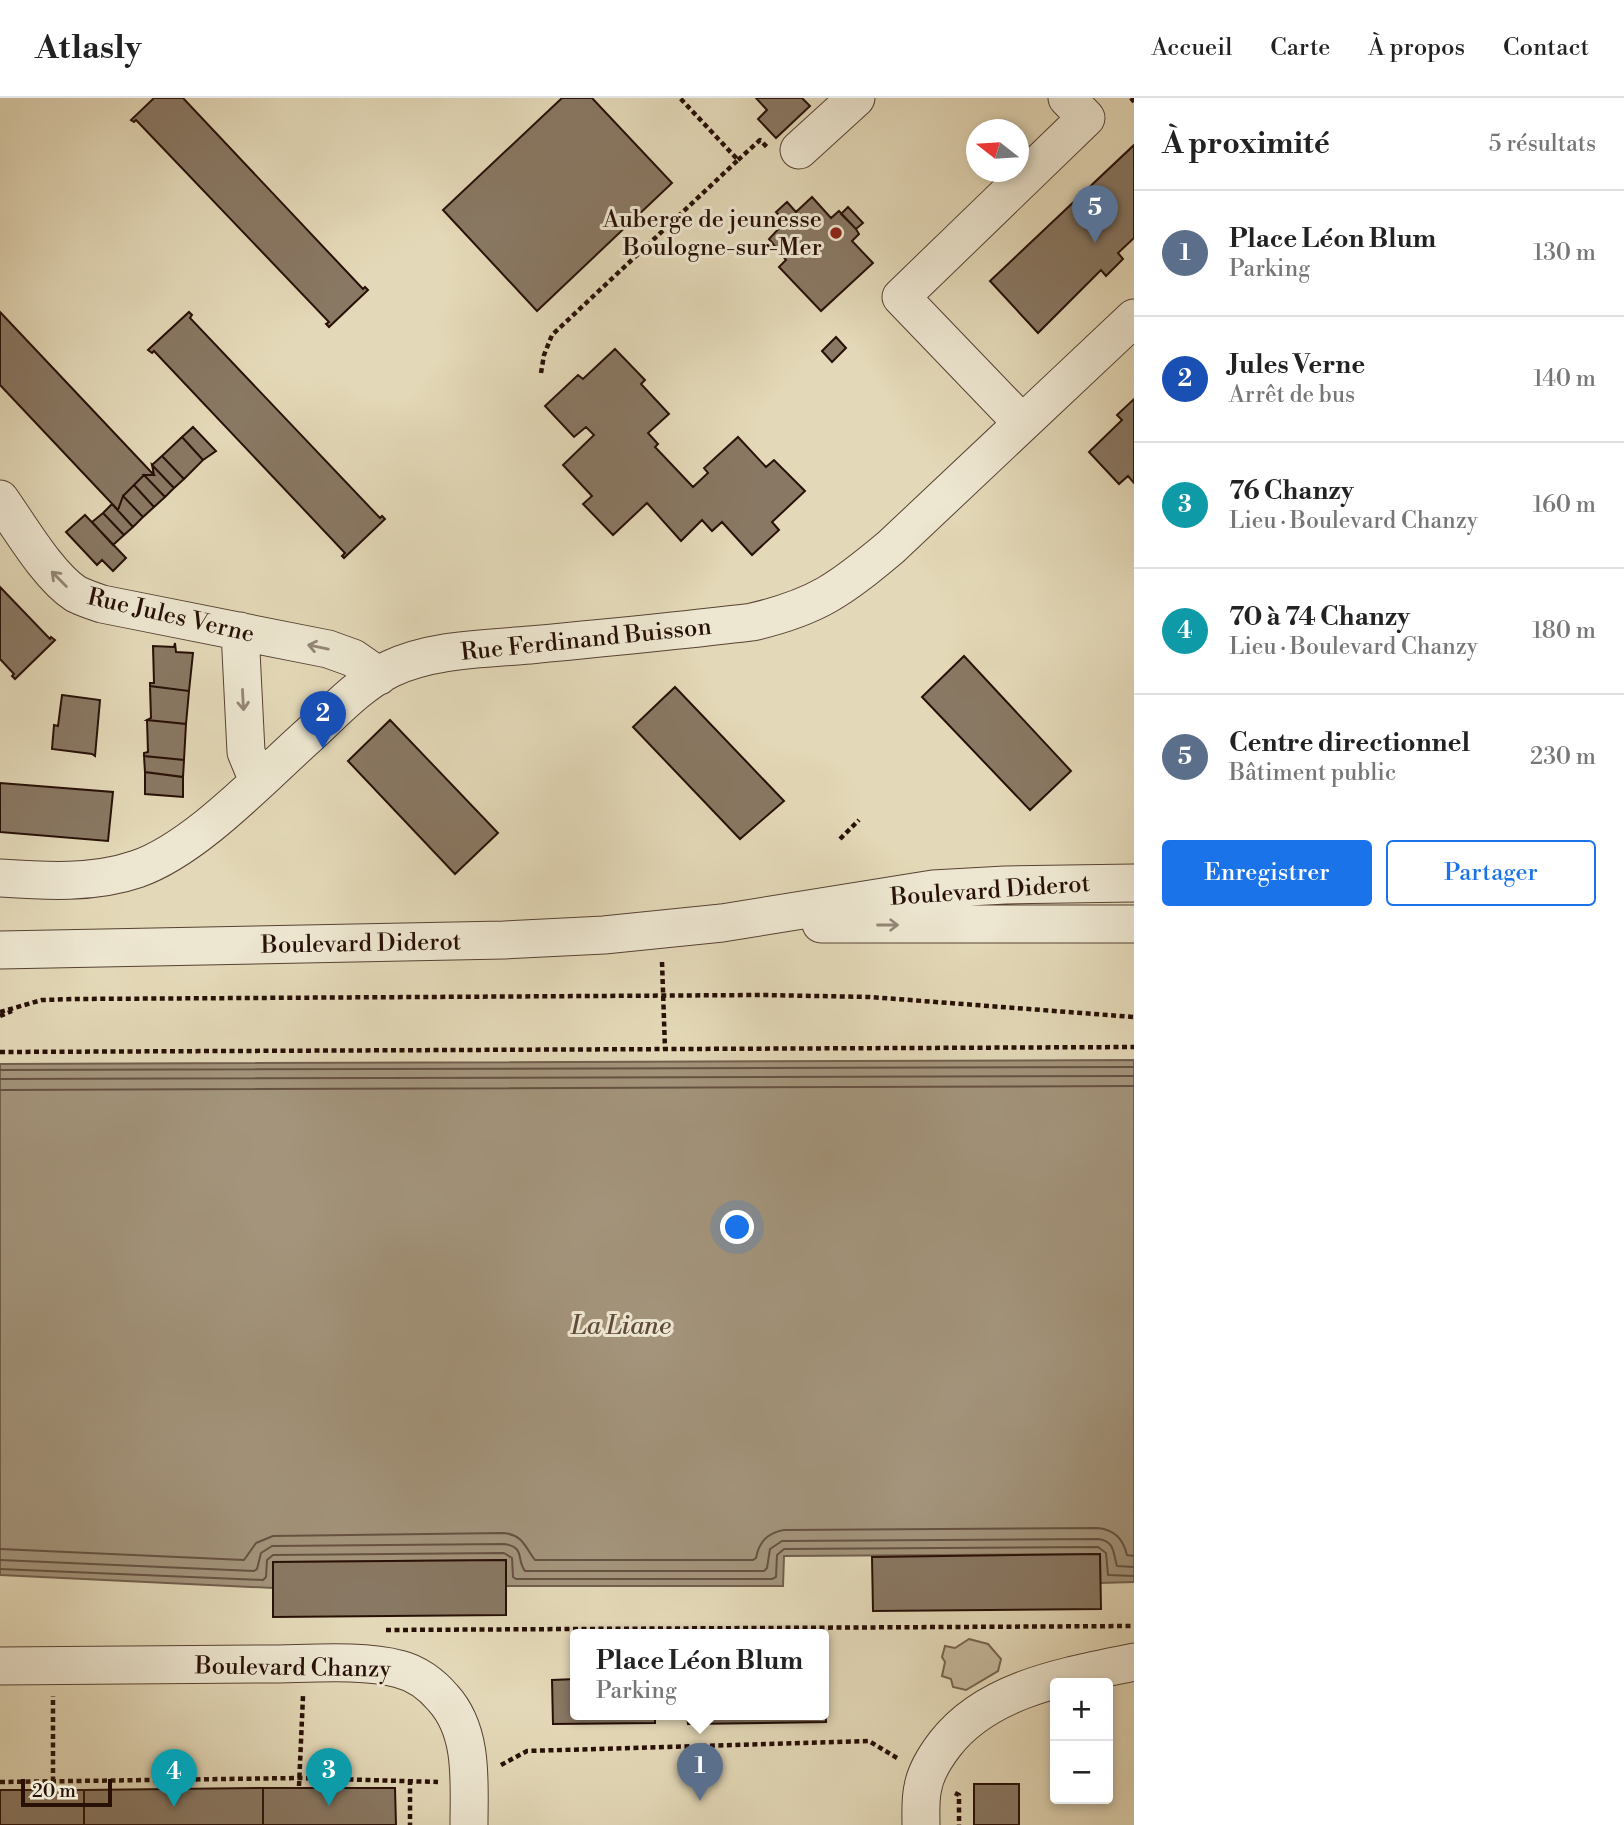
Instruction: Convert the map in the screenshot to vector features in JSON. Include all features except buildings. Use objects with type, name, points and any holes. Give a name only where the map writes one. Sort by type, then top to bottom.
[{"type":"street","points":[[799,150],[856,98]]},
{"type":"street","points":[[1022,423],[901,297],[1077,108]]},
{"type":"street","name":"Rue Ferdinand Buisson","points":[[0,878],[82,880],[137,869],[169,854],[261,779],[354,694],[379,676],[403,664],[443,654],[752,622],[807,606],[850,581],[891,547],[1134,318]]},
{"type":"street","name":"Rue Jules Verne","points":[[0,499],[55,576],[76,593],[102,604],[328,649],[353,658],[379,676]]},
{"type":"street","points":[[240,631],[246,752],[253,769],[261,779]]},
{"type":"street","name":"Boulevard Diderot","points":[[0,950],[504,940],[604,935],[722,923],[933,890],[1031,884],[1134,883]]},
{"type":"street","name":"Boulevard Diderot","points":[[722,923],[1134,924]]},
{"type":"street","points":[[921,1825],[921,1801],[926,1775],[964,1723],[988,1706],[1049,1683],[1134,1662]]},
{"type":"street","name":"Boulevard Chanzy","points":[[0,1666],[304,1664],[384,1666],[400,1669],[422,1679],[443,1697],[458,1721],[467,1752],[469,1825]]},
{"type":"path","points":[[541,373],[544,355],[552,335],[738,160],[680,98]]},
{"type":"path","points":[[840,839],[859,820]]},
{"type":"path","points":[[661,930],[665,1049]]},
{"type":"path","points":[[0,1014],[42,1000],[103,998],[378,995],[833,996],[1134,1017]]},
{"type":"path","points":[[0,1052],[1134,1047]]},
{"type":"path","points":[[572,1629],[1134,1626]]},
{"type":"path","points":[[384,1630],[570,1629]]},
{"type":"path","points":[[299,1786],[304,1664]]},
{"type":"path","points":[[53,1790],[54,1666]]},
{"type":"path","points":[[0,1782],[299,1778],[469,1783],[527,1751],[869,1741],[926,1775]]},
{"type":"path","points":[[410,1780],[410,1825]]},
{"type":"path","points":[[959,1795],[959,1825]]},
{"type":"shaded area","points":[[969,1639],[988,1644],[1001,1659],[998,1671],[966,1690],[953,1687],[951,1679],[942,1676],[945,1662],[942,1657],[945,1646],[955,1648]]},
{"type":"water","name":"La Liane","points":[[1134,1060],[1134,1582],[1100,1583],[1099,1554],[784,1556],[783,1586],[506,1586],[505,1560],[273,1562],[273,1588],[0,1575],[0,1064]]},
{"type":"place","name":"Auberge de jeunesse Boulogne-sur-Mer","points":[[836,233]]},
{"type":"place","name":"Centre directionnel","points":[[1095,243]]},
{"type":"place","name":"Jules Verne","points":[[323,749]]},
{"type":"place","name":"Place Léon Blum","points":[[700,1801]]},
{"type":"place","name":"76 Chanzy","points":[[329,1806]]},
{"type":"place","name":"70 à 74 Chanzy","points":[[174,1807]]}]
